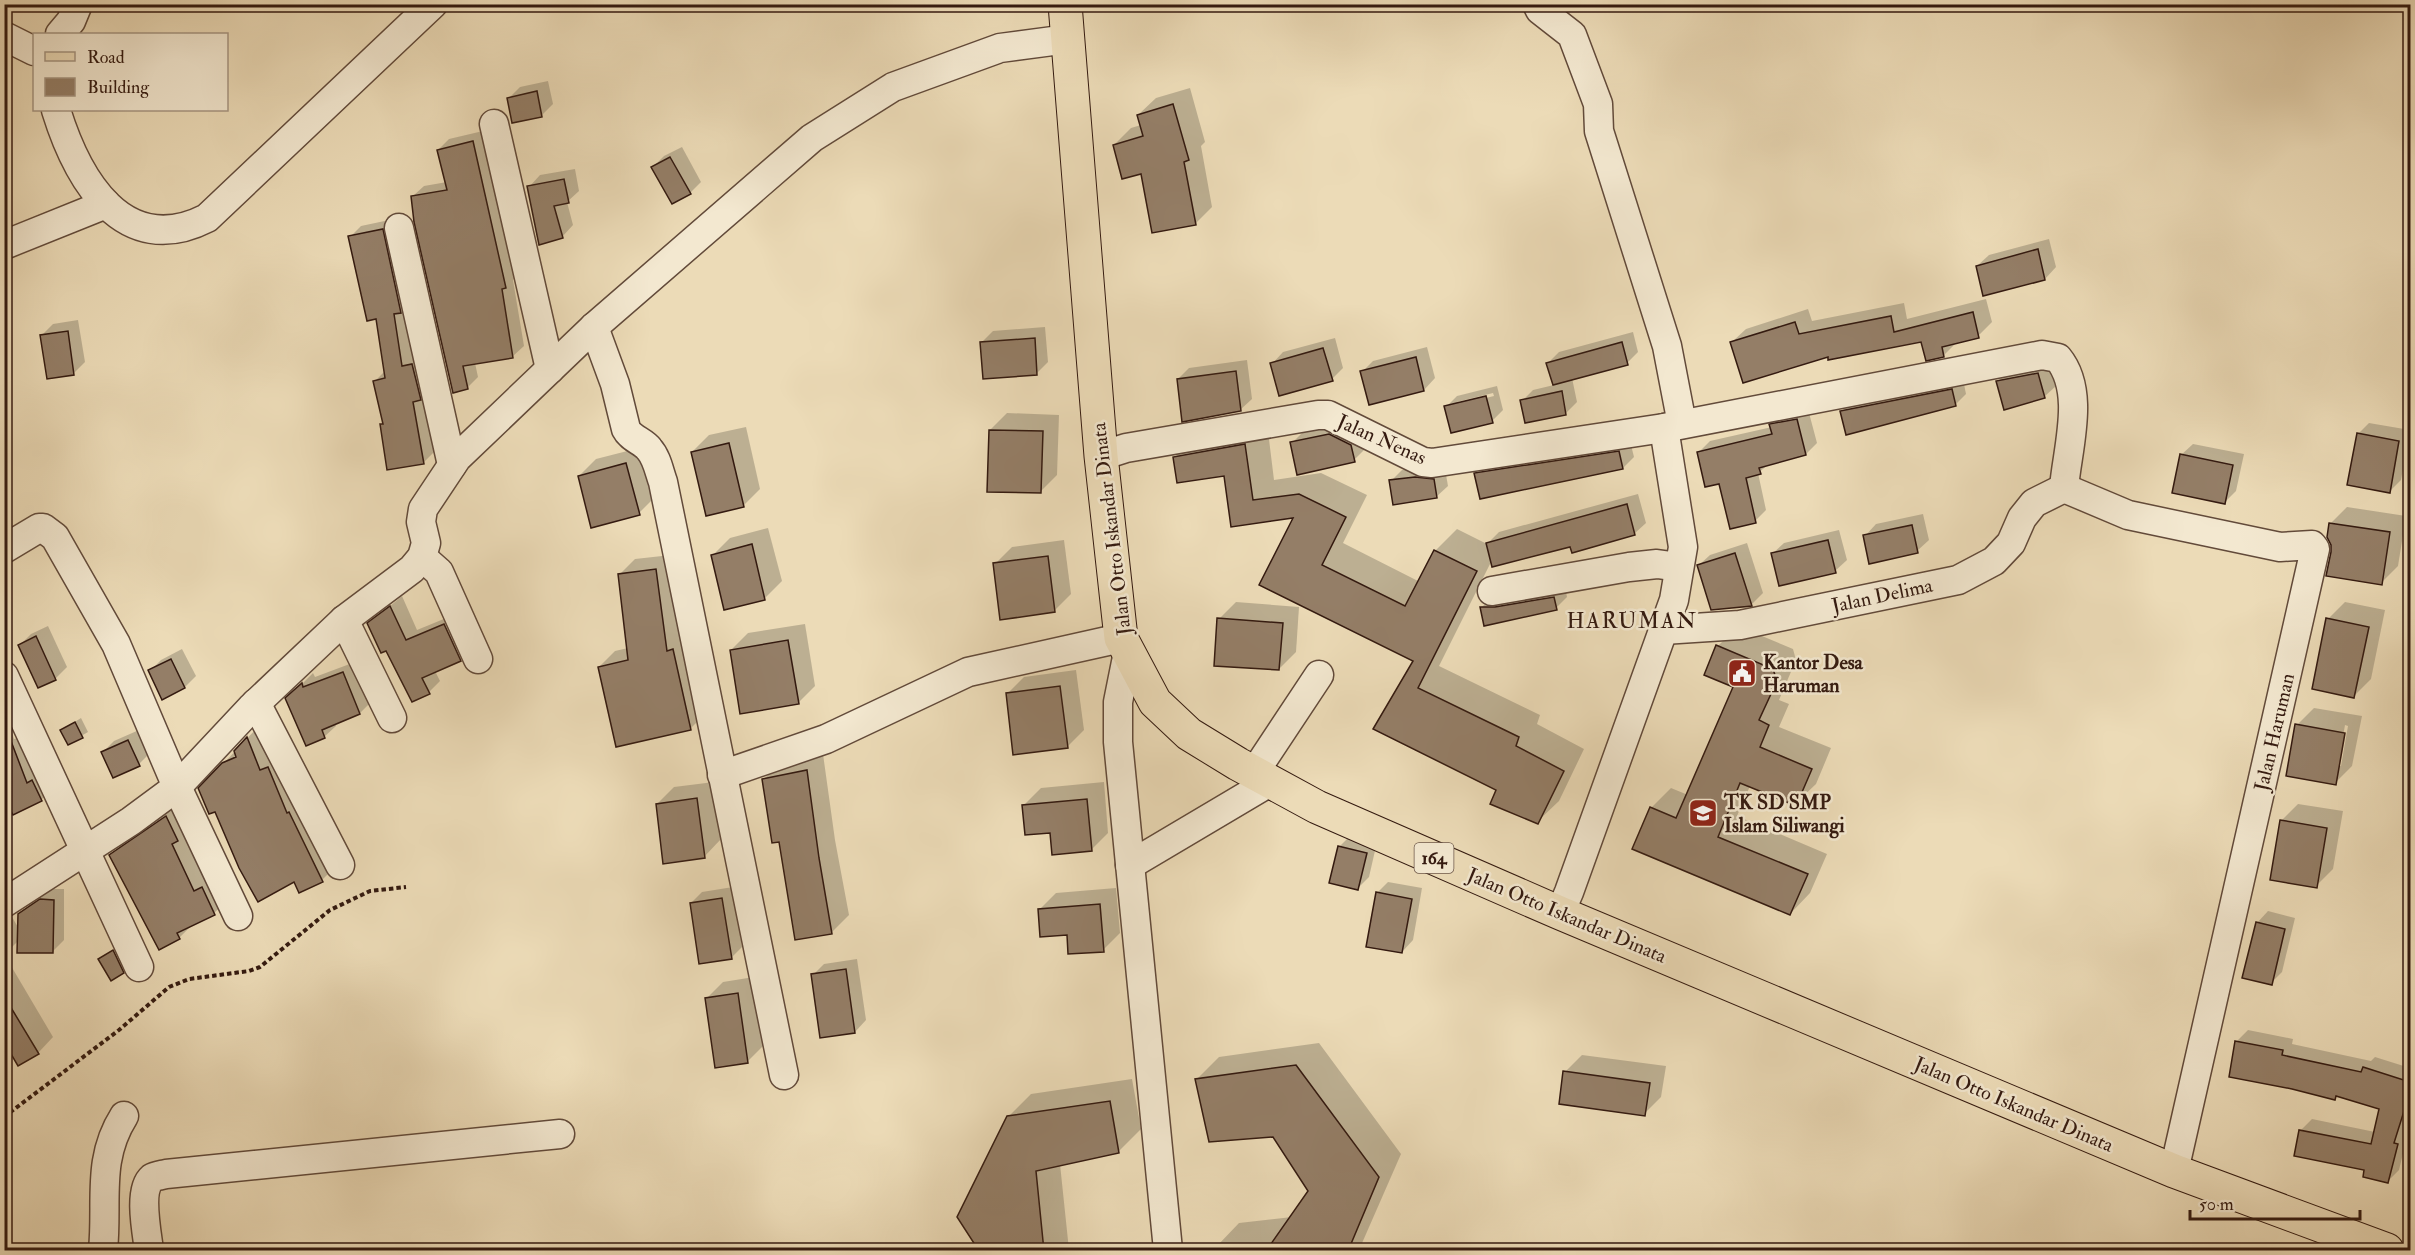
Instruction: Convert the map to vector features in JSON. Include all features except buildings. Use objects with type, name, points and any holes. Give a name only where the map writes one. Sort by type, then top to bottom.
[{"type":"main road","name":"Jalan Otto Iskandar Dinata","points":[[1065,4],[1101,456],[1125,645],[1155,702],[1189,734],[1262,778],[1328,812],[2174,1171],[2387,1251]]},
{"type":"street","points":[[61,33],[71,21],[78,4]]},
{"type":"street","points":[[56,111],[67,144],[86,179],[106,204],[130,222],[156,231],[188,228],[207,218],[433,4]]},
{"type":"street","points":[[1537,4],[1540,10],[1572,35],[1579,50],[1598,104],[1599,131],[1613,179],[1667,346],[1683,547],[1674,600],[1560,912]]},
{"type":"street","points":[[4,36],[33,50]]},
{"type":"street","points":[[4,903],[131,821],[177,787],[256,703],[344,620],[412,569],[422,557],[426,543],[420,516],[457,458],[594,327],[812,138],[893,87],[1000,48],[1068,39]]},
{"type":"street","points":[[494,124],[549,369]]},
{"type":"street","points":[[4,245],[106,204]]},
{"type":"street","points":[[399,228],[452,465]]},
{"type":"street","points":[[594,327],[615,384],[626,429],[629,434],[648,447],[657,461],[784,1075]]},
{"type":"street","name":"Jalan Nenas","points":[[1101,456],[1126,448],[1328,415],[1427,463],[1673,426],[2042,355],[2058,358],[2064,365],[2069,380],[2073,426],[2064,488]]},
{"type":"street","name":"Jalan Delima","points":[[1663,630],[1740,625],[1958,580],[1995,561],[2011,543],[2022,518],[2034,503],[2064,488]]},
{"type":"street","name":"Jalan Haruman","points":[[2064,488],[2128,515],[2280,547],[2312,545],[2315,549],[2174,1171]]},
{"type":"street","points":[[4,549],[39,528],[55,537],[116,644],[177,787],[238,916]]},
{"type":"street","points":[[422,557],[439,572],[478,659]]},
{"type":"street","points":[[1492,591],[1629,567],[1657,564],[1679,567]]},
{"type":"street","points":[[344,620],[392,718]]},
{"type":"street","points":[[722,774],[826,739],[968,672],[1125,645],[1119,702],[1118,742],[1168,1251]]},
{"type":"street","points":[[1130,865],[1262,778],[1319,675]]},
{"type":"street","points":[[4,676],[87,849],[140,967]]},
{"type":"street","points":[[256,703],[340,865]]},
{"type":"street","points":[[103,1251],[103,1187],[106,1158],[117,1127],[124,1116]]},
{"type":"street","points":[[149,1251],[144,1198],[146,1186],[153,1178],[166,1174],[560,1134]]},
{"type":"path","points":[[4,1117],[119,1030],[169,987],[189,979],[249,971],[260,967],[330,910],[370,891],[406,886]]},
{"type":"place","name":"Kantor Desa Haruman","points":[[1742,673]]},
{"type":"place","name":"TK SD SMP Islam Siliwangi","points":[[1703,813]]},
{"type":"district","name":"HARUMAN","points":[[1632,620]]}]
